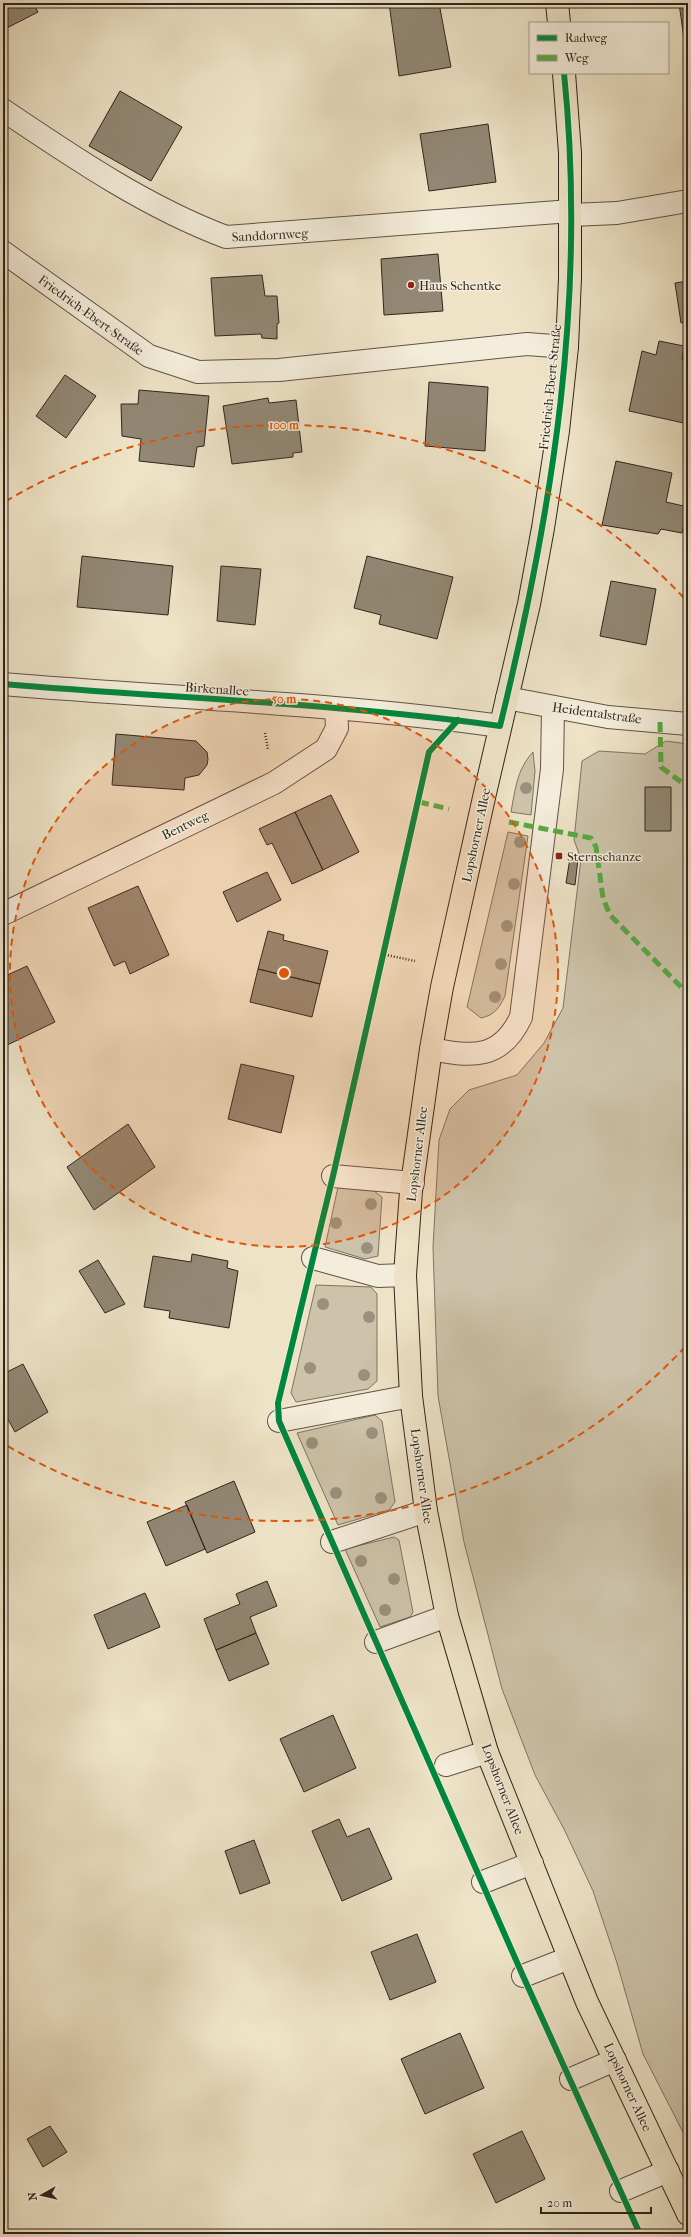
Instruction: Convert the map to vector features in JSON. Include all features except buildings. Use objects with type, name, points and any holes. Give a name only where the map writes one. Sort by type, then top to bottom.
[{"type":"main road","points":[[557,3],[559,22]]},
{"type":"main road","name":"Friedrich-Ebert-Straße","points":[[506,698],[529,604],[544,528],[567,347],[571,213],[570,153],[564,74]]},
{"type":"main road","name":"Lopshorner Allee","points":[[506,698],[442,987],[431,1049],[413,1183],[405,1275],[411,1396],[426,1511],[447,1616],[487,1752],[569,1958],[615,2060],[688,2214]]},
{"type":"street","name":"Sanddornweg","points":[[3,110],[62,149],[143,197],[200,227],[226,237],[571,213]]},
{"type":"street","points":[[571,213],[617,213],[688,201]]},
{"type":"street","name":"Friedrich-Ebert-Straße","points":[[3,252],[149,356],[198,372],[279,370],[527,344],[567,347]]},
{"type":"street","name":"Birkenallee","points":[[3,684],[336,709],[458,720],[500,726]]},
{"type":"street","name":"Heidentalstraße","points":[[506,698],[553,708],[608,717],[688,724]]},
{"type":"street","points":[[431,1049],[464,1055],[483,1054],[501,1045],[514,1032],[521,1017],[552,769],[553,708]]},
{"type":"street","name":"Bentweg","points":[[3,914],[274,783],[326,749],[337,728],[336,709]]},
{"type":"street","points":[[333,1176],[413,1183]]},
{"type":"street","points":[[313,1258],[378,1276],[405,1275]]},
{"type":"street","points":[[279,1421],[411,1396]]},
{"type":"street","points":[[332,1542],[426,1511]]},
{"type":"street","points":[[376,1642],[447,1616]]},
{"type":"street","points":[[446,1765],[487,1752]]},
{"type":"street","points":[[483,1882],[532,1863]]},
{"type":"street","points":[[524,1976],[569,1958]]},
{"type":"street","points":[[571,2079],[615,2060]]},
{"type":"street","points":[[621,2191],[668,2171]]},
{"type":"path","points":[[260,703],[274,783]]},
{"type":"path","points":[[382,954],[415,962]]},
{"type":"shaded area","points":[[666,741],[688,744],[688,2142],[643,2054],[617,1963],[593,1891],[564,1829],[535,1775],[502,1689],[464,1542],[438,1396],[433,1247],[439,1140],[450,1109],[469,1090],[517,1075],[544,1043],[563,1008],[581,859],[574,840],[582,761],[599,751],[645,754]]},
{"type":"shaded area","points":[[533,752],[535,771],[531,815],[511,812],[520,773],[523,765]]},
{"type":"shaded area","points":[[508,832],[528,836],[505,996],[501,1004],[493,1013],[481,1018],[467,1007]]},
{"type":"shaded area","points":[[338,1187],[374,1191],[382,1197],[378,1256],[365,1259],[325,1247]]},
{"type":"shaded area","points":[[316,1285],[371,1287],[377,1294],[377,1381],[368,1389],[296,1402],[291,1393]]},
{"type":"shaded area","points":[[375,1415],[382,1421],[395,1502],[389,1510],[338,1525],[297,1433]]},
{"type":"shaded area","points":[[394,1537],[399,1540],[413,1612],[410,1617],[380,1627],[345,1549]]},
{"type":"marked path","points":[[660,722],[661,767],[688,787]]},
{"type":"marked path","points":[[419,802],[449,809]]},
{"type":"marked path","points":[[509,822],[591,838],[596,847],[603,898],[610,915],[688,994]]},
{"type":"cycle path","points":[[3,684],[314,706],[438,718],[500,726],[536,564],[550,483],[568,321],[571,239],[570,156],[564,74]]},
{"type":"cycle path","points":[[458,720],[429,752],[333,1176],[278,1403],[279,1421],[523,1976],[640,2234]]},
{"type":"place","name":"Haus Schentke","points":[[411,285]]},
{"type":"place","name":"Sternschanze","points":[[559,856]]}]
